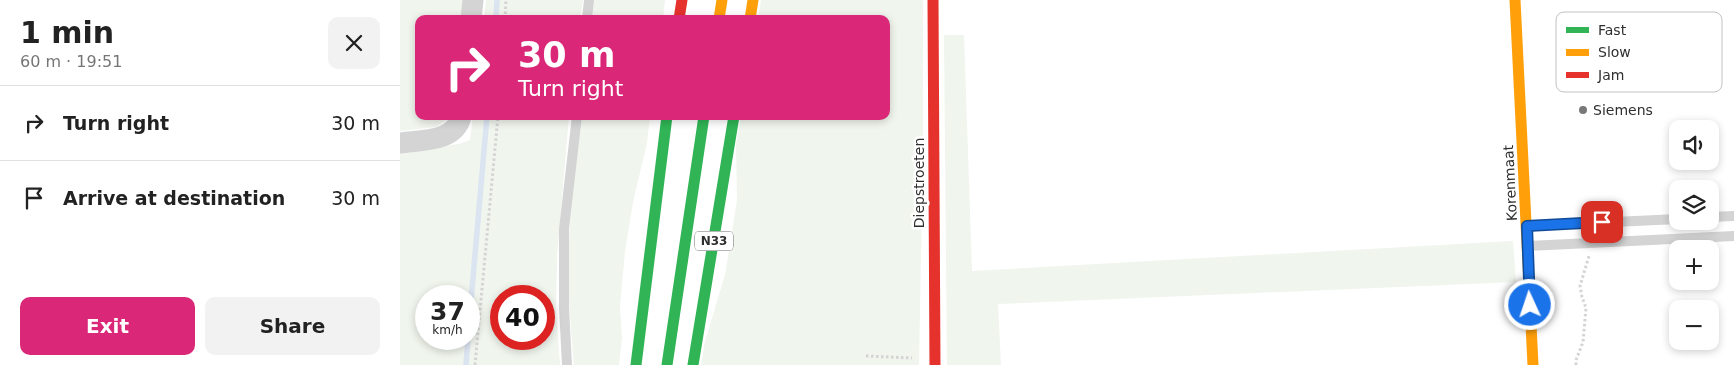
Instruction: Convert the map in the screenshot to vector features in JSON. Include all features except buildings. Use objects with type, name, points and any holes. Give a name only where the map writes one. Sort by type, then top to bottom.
[{"type":"main road","points":[[680,15],[682,0]]},
{"type":"main road","points":[[720,15],[722,0]]},
{"type":"main road","points":[[751,15],[753,0]]},
{"type":"main road","name":"Diepstroeten","points":[[933,0],[936,362]]},
{"type":"main road","name":"Korenmaat","points":[[1515,0],[1532,365]]},
{"type":"main road","points":[[636,365],[667,120]]},
{"type":"main road","points":[[667,365],[703,120]]},
{"type":"main road","name":"N33","points":[[693,365],[733,120]]},
{"type":"street","points":[[471,15],[473,0]]},
{"type":"street","points":[[400,143],[441,137],[460,125],[461,120]]},
{"type":"lane","points":[[587,15],[589,0]]},
{"type":"lane","points":[[567,365],[564,307],[564,229],[576,120]]},
{"type":"lane","points":[[1719,217],[1734,216]]},
{"type":"lane","points":[[1527,226],[1669,218]]},
{"type":"lane","points":[[1527,246],[1734,236]]},
{"type":"path","points":[[505,15],[506,0]]},
{"type":"path","points":[[475,365],[498,120]]},
{"type":"path","points":[[1576,365],[1583,342],[1586,308],[1580,286],[1589,258],[1590,243]]},
{"type":"path","points":[[866,356],[936,362]]},
{"type":"shaded area","points":[[400,0],[463,0],[462,15],[415,15],[415,120],[446,120],[436,127],[400,131]]},
{"type":"shaded area","points":[[486,0],[583,0],[581,15],[484,15]]},
{"type":"shaded area","points":[[594,0],[665,0],[663,15],[592,15]]},
{"type":"shaded area","points":[[761,0],[923,0],[923,145],[919,365],[701,365],[705,341],[725,275],[737,200],[736,145],[740,120],[890,120],[890,15],[759,15]]},
{"type":"shaded area","points":[[944,35],[964,35],[972,271],[1513,241],[1516,282],[998,304],[1001,365],[947,365]]},
{"type":"shaded area","points":[[472,120],[569,120],[557,257],[556,308],[560,365],[400,365],[400,152],[459,144],[470,140]]},
{"type":"shaded area","points":[[582,120],[650,120],[647,143],[633,202],[625,252],[620,306],[622,338],[619,365],[574,365],[568,262]]},
{"type":"waterway","points":[[496,15],[497,0]]},
{"type":"waterway","points":[[472,285],[487,120]]},
{"type":"waterway","points":[[466,365],[467,350]]},
{"type":"traffic: fast","points":[[636,365],[667,120]]},
{"type":"traffic: fast","points":[[667,365],[703,120]]},
{"type":"traffic: fast","points":[[693,365],[733,120]]},
{"type":"traffic: slow","points":[[720,15],[722,0]]},
{"type":"traffic: slow","points":[[751,15],[753,0]]},
{"type":"traffic: slow","points":[[1515,0],[1533,365]]},
{"type":"traffic: jam","points":[[680,15],[682,0]]},
{"type":"traffic: jam","points":[[933,0],[935,365]]},
{"type":"place","name":"Siemens","points":[[1583,110]]},
{"type":"route","points":[[1530,305],[1527,226],[1602,222]]}]
